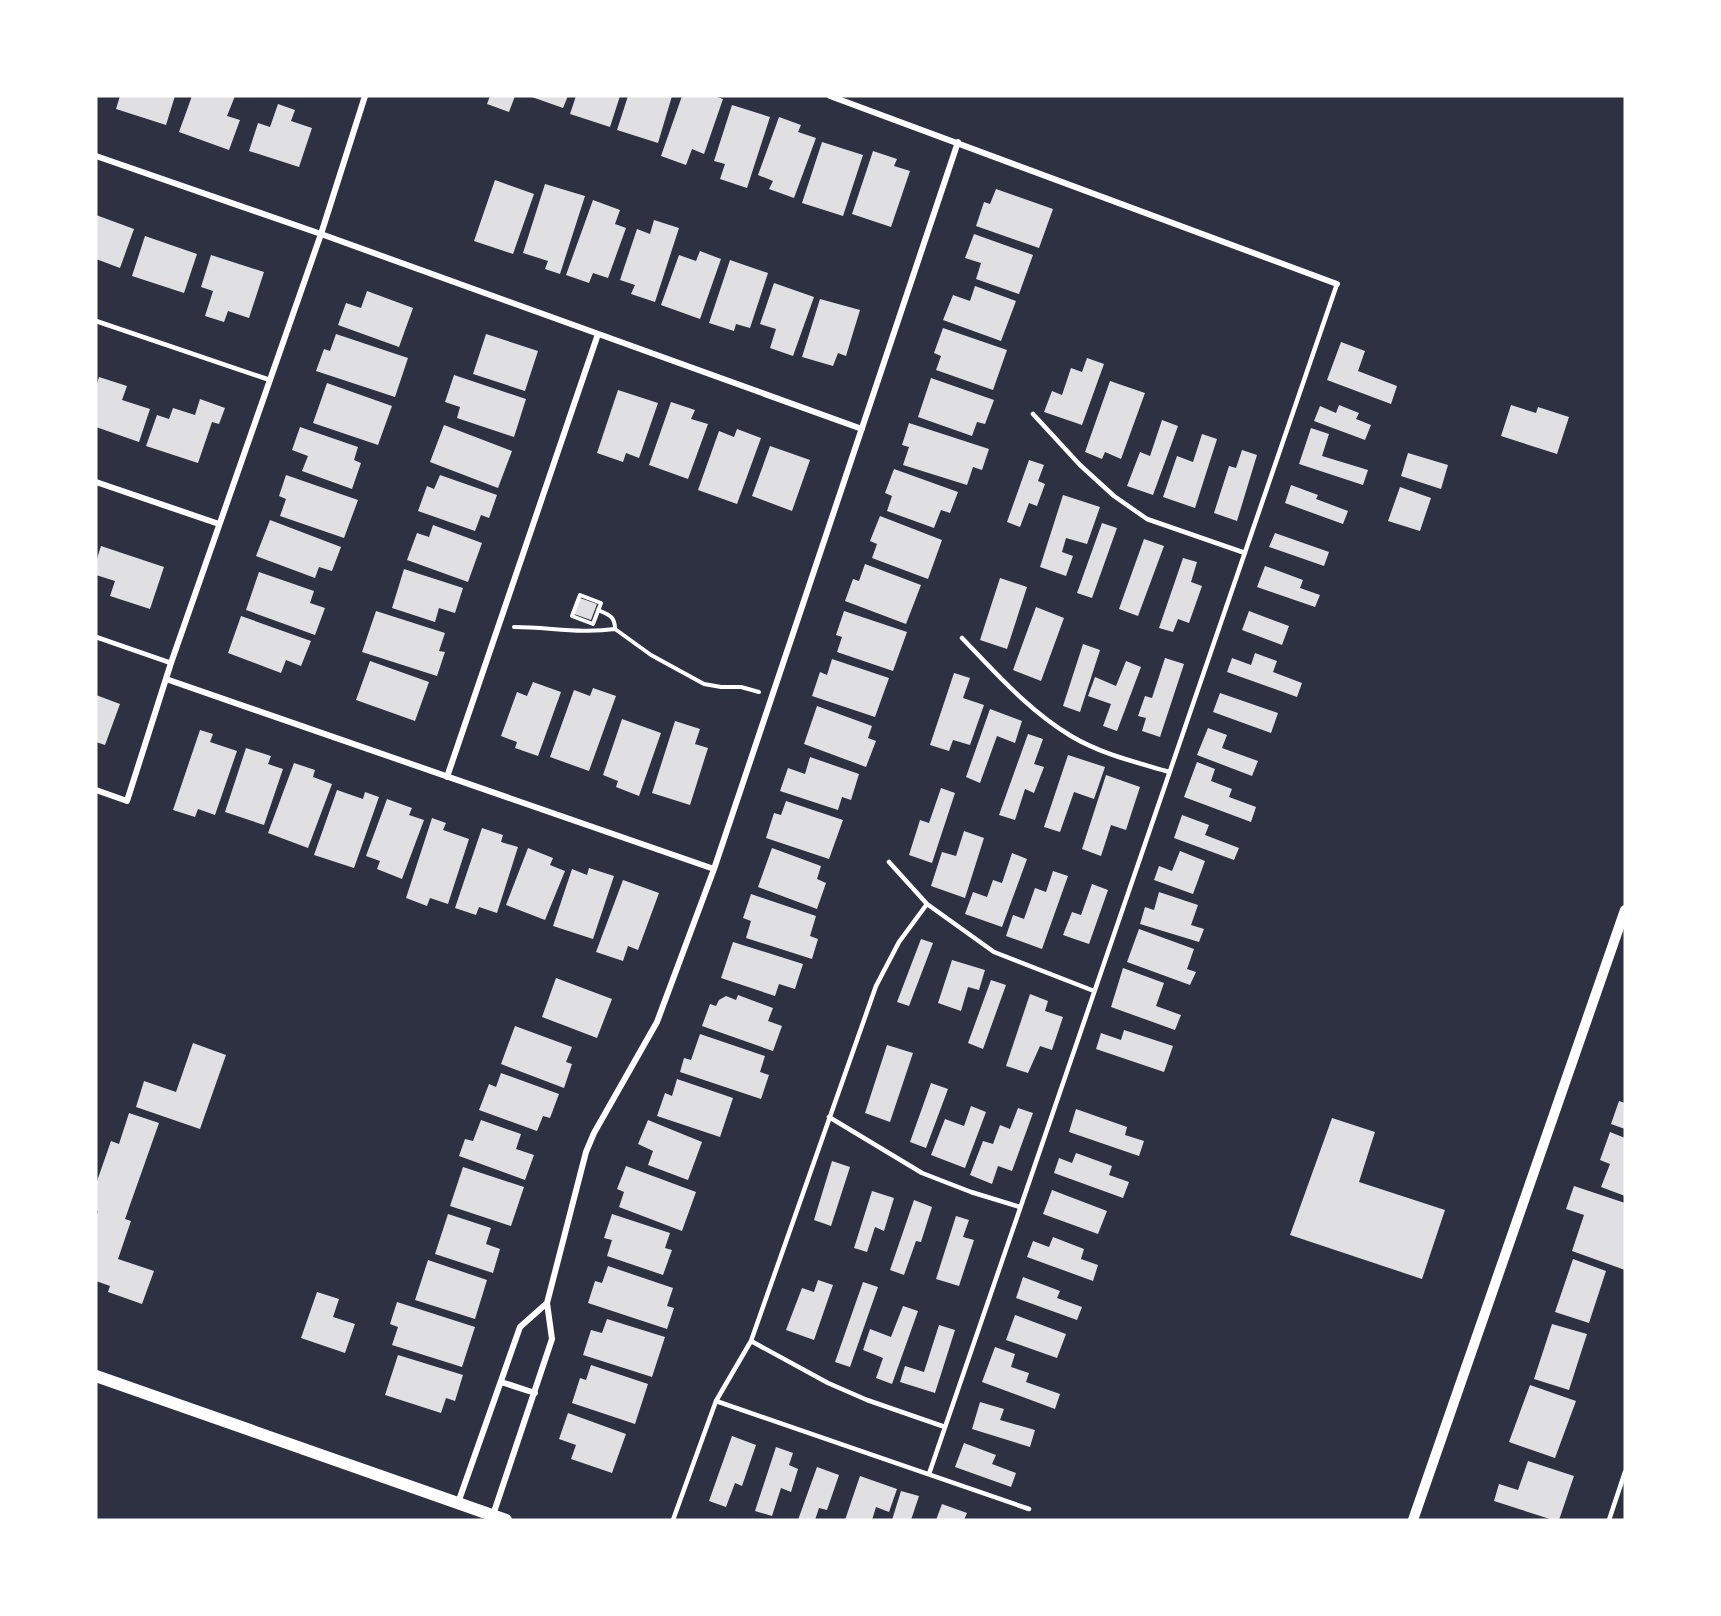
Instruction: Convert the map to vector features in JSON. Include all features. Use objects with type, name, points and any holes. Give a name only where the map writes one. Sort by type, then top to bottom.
[{"type":"main road","points":[[96,1376],[506,1520]]},
{"type":"street","points":[[96,790],[127,801],[171,663],[321,234],[365,96]]},
{"type":"street","points":[[830,96],[1337,284]]},
{"type":"street","points":[[493,1515],[552,1339],[547,1303],[586,1152],[594,1133],[657,1022],[714,869],[958,142]]},
{"type":"street","points":[[96,156],[321,234],[862,429]]},
{"type":"street","points":[[447,777],[598,334]]},
{"type":"street","points":[[96,482],[219,524]]},
{"type":"street","points":[[166,679],[714,869]]},
{"type":"street","points":[[1413,1520],[1625,910]]},
{"type":"street","points":[[458,1503],[520,1327],[547,1303]]},
{"type":"street","points":[[501,1382],[535,1393]]},
{"type":"lane","points":[[929,1474],[1337,284]]},
{"type":"lane","points":[[96,321],[270,380]]},
{"type":"lane","points":[[1033,414],[1080,465],[1113,496],[1147,519],[1245,553]]},
{"type":"lane","points":[[96,637],[171,663]]},
{"type":"lane","points":[[962,638],[1030,708],[1072,736],[1107,753],[1169,772]]},
{"type":"lane","points":[[889,862],[927,904],[994,952],[1094,991]]},
{"type":"lane","points":[[673,1520],[716,1401],[751,1341],[876,987],[899,942],[927,904]]},
{"type":"lane","points":[[829,1116],[922,1173],[971,1192],[1020,1207]]},
{"type":"lane","points":[[751,1341],[835,1386],[867,1400],[945,1427]]},
{"type":"lane","points":[[716,1401],[1029,1509]]},
{"type":"lane","points":[[1609,1520],[1625,1472]]},
{"type":"path","points":[[580,595],[601,603],[598,610],[593,624],[572,616],[580,595]]},
{"type":"path","points":[[598,610],[612,617],[615,621],[615,629]]},
{"type":"path","points":[[498,626],[533,627],[564,632],[615,629],[651,656],[704,684],[741,687],[772,696]]},
{"type":"building","points":[[120,96],[175,96],[166,125],[116,109]]},
{"type":"building","points":[[192,96],[235,96],[227,116],[240,120],[229,150],[179,132]]},
{"type":"building","points":[[490,96],[515,96],[509,112],[487,104]]},
{"type":"building","points":[[529,96],[568,96],[563,108]]},
{"type":"building","points":[[576,96],[620,96],[610,127],[570,114]]},
{"type":"building","points":[[628,96],[672,96],[658,143],[617,130]]},
{"type":"building","points":[[682,96],[714,96],[723,99],[704,154],[692,149],[686,165],[661,156]]},
{"type":"building","points":[[278,104],[295,110],[291,121],[312,128],[299,167],[249,151],[258,123],[270,127]]},
{"type":"building","points":[[732,105],[770,117],[747,188],[720,179],[725,164],[714,161]]},
{"type":"building","points":[[779,117],[801,125],[798,132],[816,138],[794,198],[769,189],[773,181],[758,175]]},
{"type":"building","points":[[822,142],[863,155],[843,216],[802,203]]},
{"type":"building","points":[[873,151],[897,159],[894,166],[910,171],[891,227],[852,214]]},
{"type":"building","points":[[495,180],[534,194],[513,254],[474,241]]},
{"type":"building","points":[[545,184],[585,196],[560,274],[545,269],[548,261],[523,253]]},
{"type":"building","points":[[996,189],[1053,209],[1039,248],[976,226],[984,202],[990,204]]},
{"type":"building","points":[[593,200],[620,210],[615,224],[626,228],[608,278],[593,273],[589,283],[566,275]]},
{"type":"building","points":[[96,215],[134,229],[120,268],[96,259]]},
{"type":"building","points":[[654,220],[679,228],[655,302],[631,294],[635,285],[620,280],[637,229],[650,234]]},
{"type":"building","points":[[974,234],[1033,255],[1019,294],[976,279],[981,263],[965,258]]},
{"type":"building","points":[[145,236],[197,254],[184,293],[132,276]]},
{"type":"building","points":[[700,251],[721,259],[700,319],[661,305],[679,255],[696,261]]},
{"type":"building","points":[[211,255],[264,272],[249,318],[228,311],[224,322],[205,316],[213,291],[201,287]]},
{"type":"building","points":[[730,260],[768,273],[750,328],[736,324],[734,331],[709,323]]},
{"type":"building","points":[[774,283],[814,297],[793,356],[770,348],[776,329],[760,324]]},
{"type":"building","points":[[975,286],[1016,301],[1001,341],[943,320],[953,295],[970,301]]},
{"type":"building","points":[[367,291],[413,308],[399,347],[338,325],[346,303],[361,308]]},
{"type":"building","points":[[820,299],[860,310],[846,356],[838,353],[833,366],[802,357]]},
{"type":"building","points":[[943,328],[1007,350],[993,390],[936,370],[941,356],[934,353]]},
{"type":"building","points":[[336,334],[408,358],[395,397],[316,371],[324,349],[330,351]]},
{"type":"building","points":[[486,334],[538,351],[525,391],[473,374]]},
{"type":"building","points":[[1341,342],[1365,351],[1358,371],[1397,386],[1391,404],[1327,380]]},
{"type":"building","points":[[1087,358],[1104,364],[1082,425],[1044,412],[1052,391],[1062,395],[1071,368],[1082,372]]},
{"type":"building","points":[[454,375],[526,399],[514,437],[457,418],[460,407],[445,402]]},
{"type":"building","points":[[99,377],[127,386],[122,400],[150,409],[139,442],[96,427],[96,387]]},
{"type":"building","points":[[931,378],[994,400],[985,424],[977,422],[972,436],[918,417]]},
{"type":"building","points":[[1110,381],[1145,393],[1121,459],[1105,452],[1102,459],[1085,452]]},
{"type":"building","points":[[327,383],[392,406],[378,445],[313,423]]},
{"type":"building","points":[[618,390],[658,403],[639,458],[626,453],[623,462],[597,453]]},
{"type":"building","points":[[200,399],[225,408],[219,424],[212,422],[198,463],[146,446],[157,415],[169,419],[173,408],[195,415]]},
{"type":"building","points":[[671,402],[695,410],[691,419],[708,424],[688,479],[649,465]]},
{"type":"building","points":[[1339,405],[1359,413],[1356,419],[1371,425],[1365,440],[1314,421],[1320,406],[1336,413]]},
{"type":"building","points":[[1511,405],[1536,413],[1538,407],[1569,417],[1557,454],[1501,436]]},
{"type":"building","points":[[1162,420],[1178,426],[1153,495],[1127,486],[1140,452],[1150,456]]},
{"type":"building","points":[[909,423],[989,449],[982,470],[973,467],[967,485],[903,465],[909,447],[902,445]]},
{"type":"building","points":[[444,425],[512,451],[498,488],[430,462]]},
{"type":"building","points":[[300,427],[358,447],[354,460],[361,463],[352,489],[302,471],[308,456],[292,450]]},
{"type":"building","points":[[1311,428],[1329,434],[1322,456],[1368,470],[1363,485],[1299,464]]},
{"type":"building","points":[[737,429],[761,438],[737,504],[698,490],[719,431],[734,437]]},
{"type":"building","points":[[1202,434],[1217,439],[1195,508],[1163,497],[1177,456],[1193,462]]},
{"type":"building","points":[[770,446],[810,460],[792,511],[752,496]]},
{"type":"building","points":[[1242,450],[1257,455],[1237,521],[1214,513],[1229,466],[1236,468]]},
{"type":"building","points":[[1408,453],[1448,465],[1441,489],[1401,476]]},
{"type":"building","points":[[1029,460],[1044,465],[1038,481],[1045,484],[1037,506],[1029,503],[1020,527],[1007,522]]},
{"type":"building","points":[[894,469],[958,492],[950,513],[941,510],[934,528],[887,511],[892,496],[885,493]]},
{"type":"building","points":[[286,475],[358,500],[344,538],[280,516],[286,499],[279,496]]},
{"type":"building","points":[[440,475],[497,495],[489,518],[481,515],[475,531],[418,511],[427,486],[434,489]]},
{"type":"building","points":[[1291,485],[1318,495],[1316,499],[1348,511],[1343,524],[1285,503]]},
{"type":"building","points":[[1400,487],[1431,498],[1420,531],[1388,521]]},
{"type":"building","points":[[1063,495],[1100,507],[1087,544],[1066,538],[1062,552],[1073,556],[1066,576],[1040,567]]},
{"type":"building","points":[[880,516],[942,540],[928,579],[872,558],[877,544],[870,541]]},
{"type":"building","points":[[270,520],[341,547],[332,571],[319,567],[315,578],[256,556]]},
{"type":"building","points":[[1102,523],[1117,528],[1092,598],[1077,593]]},
{"type":"building","points":[[433,525],[482,543],[468,582],[407,560],[417,533],[429,537]]},
{"type":"building","points":[[1275,533],[1329,552],[1324,566],[1269,547]]},
{"type":"building","points":[[1144,539],[1164,546],[1138,616],[1119,609]]},
{"type":"building","points":[[101,546],[164,567],[150,609],[110,596],[115,581],[96,575],[96,562]]},
{"type":"building","points":[[1183,558],[1197,562],[1191,582],[1202,586],[1189,623],[1178,619],[1173,632],[1159,628]]},
{"type":"building","points":[[865,564],[921,585],[906,624],[845,601],[853,579],[859,581]]},
{"type":"building","points":[[1265,566],[1303,580],[1300,588],[1320,595],[1315,607],[1257,587]]},
{"type":"building","points":[[404,569],[463,588],[455,613],[439,608],[435,622],[392,608]]},
{"type":"building","points":[[259,572],[314,591],[310,603],[325,608],[315,635],[246,610]]},
{"type":"building","points":[[1000,578],[1027,587],[1007,649],[980,640]]},
{"type":"building","points":[[580,598],[597,604],[591,620],[574,614]]},
{"type":"building","points":[[1036,607],[1064,618],[1041,681],[1013,670]]},
{"type":"building","points":[[376,611],[445,633],[439,651],[445,652],[437,676],[362,652]]},
{"type":"building","points":[[844,611],[907,632],[893,671],[837,652],[842,637],[836,635]]},
{"type":"building","points":[[1249,611],[1289,626],[1282,645],[1242,630]]},
{"type":"building","points":[[241,616],[311,641],[301,666],[286,660],[281,673],[228,653]]},
{"type":"building","points":[[1083,644],[1100,650],[1080,712],[1063,706]]},
{"type":"building","points":[[1255,653],[1277,661],[1273,672],[1302,683],[1297,697],[1227,672],[1232,658],[1251,665]]},
{"type":"building","points":[[1165,658],[1184,664],[1160,737],[1142,731],[1146,718],[1138,716],[1145,696],[1152,698]]},
{"type":"building","points":[[832,659],[889,678],[875,717],[812,696],[820,672],[827,675]]},
{"type":"building","points":[[370,661],[429,682],[415,721],[356,700]]},
{"type":"building","points":[[1126,661],[1141,667],[1117,731],[1103,726],[1111,704],[1088,696],[1095,677],[1116,686]]},
{"type":"building","points":[[954,673],[970,678],[963,698],[984,705],[970,745],[953,740],[949,751],[930,745]]},
{"type":"building","points":[[533,682],[561,692],[538,756],[515,748],[517,742],[501,736],[517,692],[527,696]]},
{"type":"building","points":[[593,688],[616,696],[589,771],[550,757],[574,690],[590,696]]},
{"type":"building","points":[[1220,693],[1278,713],[1271,733],[1213,712]]},
{"type":"building","points":[[96,695],[120,704],[105,745],[96,742]]},
{"type":"building","points":[[817,706],[872,726],[868,738],[876,741],[866,767],[804,744]]},
{"type":"building","points":[[990,709],[1022,721],[1015,743],[997,736],[980,783],[966,777]]},
{"type":"building","points":[[622,719],[661,733],[639,796],[616,787],[618,781],[603,775]]},
{"type":"building","points":[[675,721],[700,729],[695,744],[708,748],[690,805],[652,793]]},
{"type":"building","points":[[1208,728],[1227,735],[1222,748],[1258,761],[1252,776],[1197,755]]},
{"type":"building","points":[[200,730],[213,734],[210,742],[237,751],[215,815],[198,809],[195,817],[173,810]]},
{"type":"building","points":[[1028,734],[1043,739],[1034,764],[1044,767],[1034,793],[1025,789],[1015,820],[999,815]]},
{"type":"building","points":[[246,748],[271,756],[268,764],[283,769],[264,825],[225,812]]},
{"type":"building","points":[[1068,755],[1105,767],[1094,799],[1074,792],[1060,832],[1044,827]]},
{"type":"building","points":[[810,757],[859,774],[851,800],[842,797],[838,810],[780,791],[788,768],[805,774]]},
{"type":"building","points":[[1197,762],[1215,769],[1211,781],[1232,789],[1229,797],[1256,807],[1251,822],[1184,797]]},
{"type":"building","points":[[294,763],[315,770],[313,777],[332,784],[308,848],[268,833]]},
{"type":"building","points":[[1106,775],[1140,787],[1126,830],[1111,825],[1101,856],[1082,849]]},
{"type":"building","points":[[941,788],[955,793],[932,863],[909,855],[920,820],[929,823]]},
{"type":"building","points":[[337,790],[363,799],[365,792],[379,797],[354,868],[314,855]]},
{"type":"building","points":[[387,799],[412,808],[409,815],[424,820],[402,879],[377,869],[380,861],[366,856]]},
{"type":"building","points":[[786,801],[843,820],[829,859],[766,838],[774,813],[781,815]]},
{"type":"building","points":[[1182,815],[1209,825],[1205,835],[1239,848],[1234,860],[1174,838]]},
{"type":"building","points":[[432,818],[446,823],[443,830],[469,839],[448,904],[430,898],[427,906],[406,898]]},
{"type":"building","points":[[482,828],[503,835],[501,842],[518,847],[497,913],[479,907],[476,915],[455,908]]},
{"type":"building","points":[[964,831],[984,838],[965,898],[931,886],[942,852],[956,856]]},
{"type":"building","points":[[528,848],[553,858],[550,865],[565,871],[545,920],[506,905]]},
{"type":"building","points":[[772,848],[821,866],[817,879],[826,883],[817,909],[758,887]]},
{"type":"building","points":[[1180,851],[1205,861],[1193,894],[1154,880],[1159,866],[1172,871]]},
{"type":"building","points":[[1012,853],[1027,859],[1002,927],[965,914],[973,892],[987,897],[993,880],[1002,883]]},
{"type":"building","points":[[589,868],[614,876],[593,939],[553,926],[572,869],[587,875]]},
{"type":"building","points":[[1053,871],[1068,876],[1042,949],[1006,936],[1013,915],[1024,919],[1035,888],[1046,892]]},
{"type":"building","points":[[623,880],[659,893],[638,950],[628,946],[623,961],[596,952]]},
{"type":"building","points":[[1092,884],[1108,890],[1089,944],[1063,935],[1072,912],[1081,915]]},
{"type":"building","points":[[1159,892],[1198,905],[1191,925],[1204,929],[1199,942],[1140,924],[1145,907],[1154,910]]},
{"type":"building","points":[[751,894],[816,916],[810,936],[818,939],[812,959],[746,938],[751,921],[743,918]]},
{"type":"building","points":[[1139,929],[1194,949],[1187,969],[1196,972],[1190,985],[1127,962]]},
{"type":"building","points":[[921,939],[933,943],[909,1006],[897,1002]]},
{"type":"building","points":[[733,942],[803,964],[795,989],[779,984],[775,996],[721,978]]},
{"type":"building","points":[[952,960],[985,970],[979,990],[968,987],[961,1011],[938,1003]]},
{"type":"building","points":[[1123,968],[1164,983],[1156,1006],[1181,1015],[1175,1030],[1111,1007]]},
{"type":"building","points":[[556,978],[612,999],[597,1038],[542,1017]]},
{"type":"building","points":[[991,980],[1006,985],[983,1049],[968,1043]]},
{"type":"building","points":[[1030,994],[1048,1001],[1045,1011],[1063,1017],[1052,1050],[1040,1046],[1028,1073],[1006,1066]]},
{"type":"building","points":[[738,995],[773,1008],[768,1021],[782,1026],[773,1051],[702,1026],[710,1004],[716,1006],[719,1000],[726,996],[736,1000]]},
{"type":"building","points":[[515,1026],[572,1047],[566,1062],[572,1064],[564,1088],[501,1064]]},
{"type":"building","points":[[1124,1030],[1173,1046],[1164,1072],[1096,1049],[1101,1033],[1121,1040]]},
{"type":"building","points":[[700,1034],[765,1056],[760,1072],[769,1075],[761,1099],[680,1072],[684,1058],[691,1060]]},
{"type":"building","points":[[193,1043],[226,1055],[200,1129],[136,1107],[144,1081],[176,1092]]},
{"type":"building","points":[[887,1045],[913,1053],[890,1122],[865,1113]]},
{"type":"building","points":[[501,1073],[559,1094],[550,1118],[543,1116],[537,1131],[479,1110],[489,1084],[496,1087]]},
{"type":"building","points":[[677,1079],[733,1098],[720,1137],[657,1116],[665,1093],[672,1096]]},
{"type":"building","points":[[931,1083],[948,1089],[926,1148],[910,1142]]},
{"type":"building","points":[[1619,1101],[1625,1103],[1625,1129],[1611,1124]]},
{"type":"building","points":[[971,1106],[986,1112],[965,1168],[931,1155],[945,1119],[964,1126]]},
{"type":"building","points":[[1018,1108],[1033,1113],[1012,1171],[998,1166],[992,1184],[970,1175],[983,1141],[993,1144],[1000,1125],[1010,1129]]},
{"type":"building","points":[[1076,1109],[1127,1127],[1125,1135],[1144,1141],[1139,1156],[1069,1132]]},
{"type":"building","points":[[129,1113],[159,1123],[125,1219],[131,1221],[118,1259],[154,1271],[142,1304],[108,1292],[110,1286],[96,1281],[96,1217],[98,1211],[96,1210],[96,1184],[111,1141],[119,1144]]},
{"type":"building","points":[[1332,1118],[1375,1132],[1359,1182],[1445,1210],[1422,1279],[1290,1235]]},
{"type":"building","points":[[481,1120],[521,1134],[516,1149],[534,1155],[525,1180],[459,1156],[465,1139],[473,1141]]},
{"type":"building","points":[[648,1120],[702,1142],[688,1180],[648,1165],[653,1151],[638,1144]]},
{"type":"building","points":[[1610,1132],[1625,1138],[1625,1196],[1601,1187],[1610,1164],[1600,1160]]},
{"type":"building","points":[[1076,1153],[1112,1166],[1109,1175],[1129,1182],[1123,1198],[1054,1173],[1059,1158],[1072,1163]]},
{"type":"building","points":[[832,1161],[850,1167],[831,1226],[814,1220]]},
{"type":"building","points":[[626,1166],[696,1192],[682,1231],[619,1207],[624,1192],[617,1189]]},
{"type":"building","points":[[463,1167],[524,1187],[511,1226],[450,1206]]},
{"type":"building","points":[[1574,1186],[1625,1203],[1625,1270],[1572,1251],[1584,1215],[1566,1209]]},
{"type":"building","points":[[1052,1190],[1107,1211],[1098,1234],[1043,1214]]},
{"type":"building","points":[[872,1191],[894,1198],[884,1231],[875,1227],[867,1252],[854,1248]]},
{"type":"building","points":[[914,1200],[932,1207],[921,1242],[916,1241],[904,1275],[890,1270]]},
{"type":"building","points":[[448,1214],[491,1228],[486,1244],[500,1249],[493,1273],[435,1254]]},
{"type":"building","points":[[612,1214],[670,1233],[665,1248],[672,1250],[663,1275],[607,1256],[612,1240],[604,1238]]},
{"type":"building","points":[[956,1216],[969,1220],[963,1237],[974,1240],[959,1286],[936,1279]]},
{"type":"building","points":[[1053,1237],[1084,1249],[1081,1259],[1098,1265],[1093,1281],[1027,1257],[1033,1241],[1049,1247]]},
{"type":"building","points":[[1573,1259],[1606,1271],[1589,1323],[1555,1312]]},
{"type":"building","points":[[428,1260],[487,1280],[475,1319],[415,1300]]},
{"type":"building","points":[[608,1266],[673,1288],[667,1306],[674,1308],[667,1329],[588,1303],[595,1281],[602,1283]]},
{"type":"building","points":[[1023,1277],[1060,1291],[1057,1298],[1082,1307],[1077,1320],[1016,1298]]},
{"type":"building","points":[[818,1280],[833,1285],[814,1340],[786,1330],[802,1288],[814,1292]]},
{"type":"building","points":[[863,1282],[878,1287],[850,1367],[835,1362]]},
{"type":"building","points":[[317,1292],[339,1299],[333,1317],[355,1324],[345,1353],[301,1338]]},
{"type":"building","points":[[397,1302],[475,1327],[462,1367],[392,1345],[398,1327],[390,1324]]},
{"type":"building","points":[[903,1306],[918,1311],[892,1384],[876,1378],[883,1358],[863,1350],[870,1329],[891,1337]]},
{"type":"building","points":[[1015,1315],[1066,1334],[1057,1358],[1006,1340]]},
{"type":"building","points":[[607,1319],[665,1337],[652,1377],[583,1355],[591,1330],[602,1333]]},
{"type":"building","points":[[1552,1324],[1587,1334],[1569,1390],[1534,1379]]},
{"type":"building","points":[[939,1325],[955,1330],[935,1393],[900,1382],[905,1366],[924,1372]]},
{"type":"building","points":[[995,1347],[1015,1354],[1011,1367],[1029,1373],[1026,1382],[1060,1394],[1055,1409],[982,1382]]},
{"type":"building","points":[[398,1355],[463,1375],[455,1401],[446,1398],[441,1413],[385,1395]]},
{"type":"building","points":[[591,1365],[648,1384],[635,1424],[572,1403],[580,1378],[586,1380]]},
{"type":"building","points":[[1530,1385],[1576,1401],[1555,1458],[1509,1442]]},
{"type":"building","points":[[980,1402],[1004,1409],[1000,1420],[1035,1430],[1030,1447],[972,1429]]},
{"type":"building","points":[[568,1413],[626,1434],[612,1473],[571,1459],[576,1445],[559,1439]]},
{"type":"building","points":[[732,1436],[756,1445],[742,1486],[735,1483],[726,1507],[709,1501]]},
{"type":"building","points":[[964,1443],[996,1455],[992,1464],[1016,1473],[1011,1487],[955,1467]]},
{"type":"building","points":[[776,1447],[793,1453],[789,1465],[798,1469],[791,1492],[781,1488],[772,1516],[755,1511]]},
{"type":"building","points":[[1528,1461],[1574,1476],[1559,1520],[1494,1501],[1499,1484],[1518,1490]]},
{"type":"building","points":[[817,1467],[839,1475],[827,1510],[819,1508],[815,1520],[798,1520]]},
{"type":"building","points":[[860,1476],[897,1489],[889,1512],[876,1507],[872,1520],[845,1520]]},
{"type":"building","points":[[901,1491],[919,1496],[911,1520],[892,1520]]},
{"type":"building","points":[[942,1504],[967,1513],[964,1520],[936,1520]]}]
